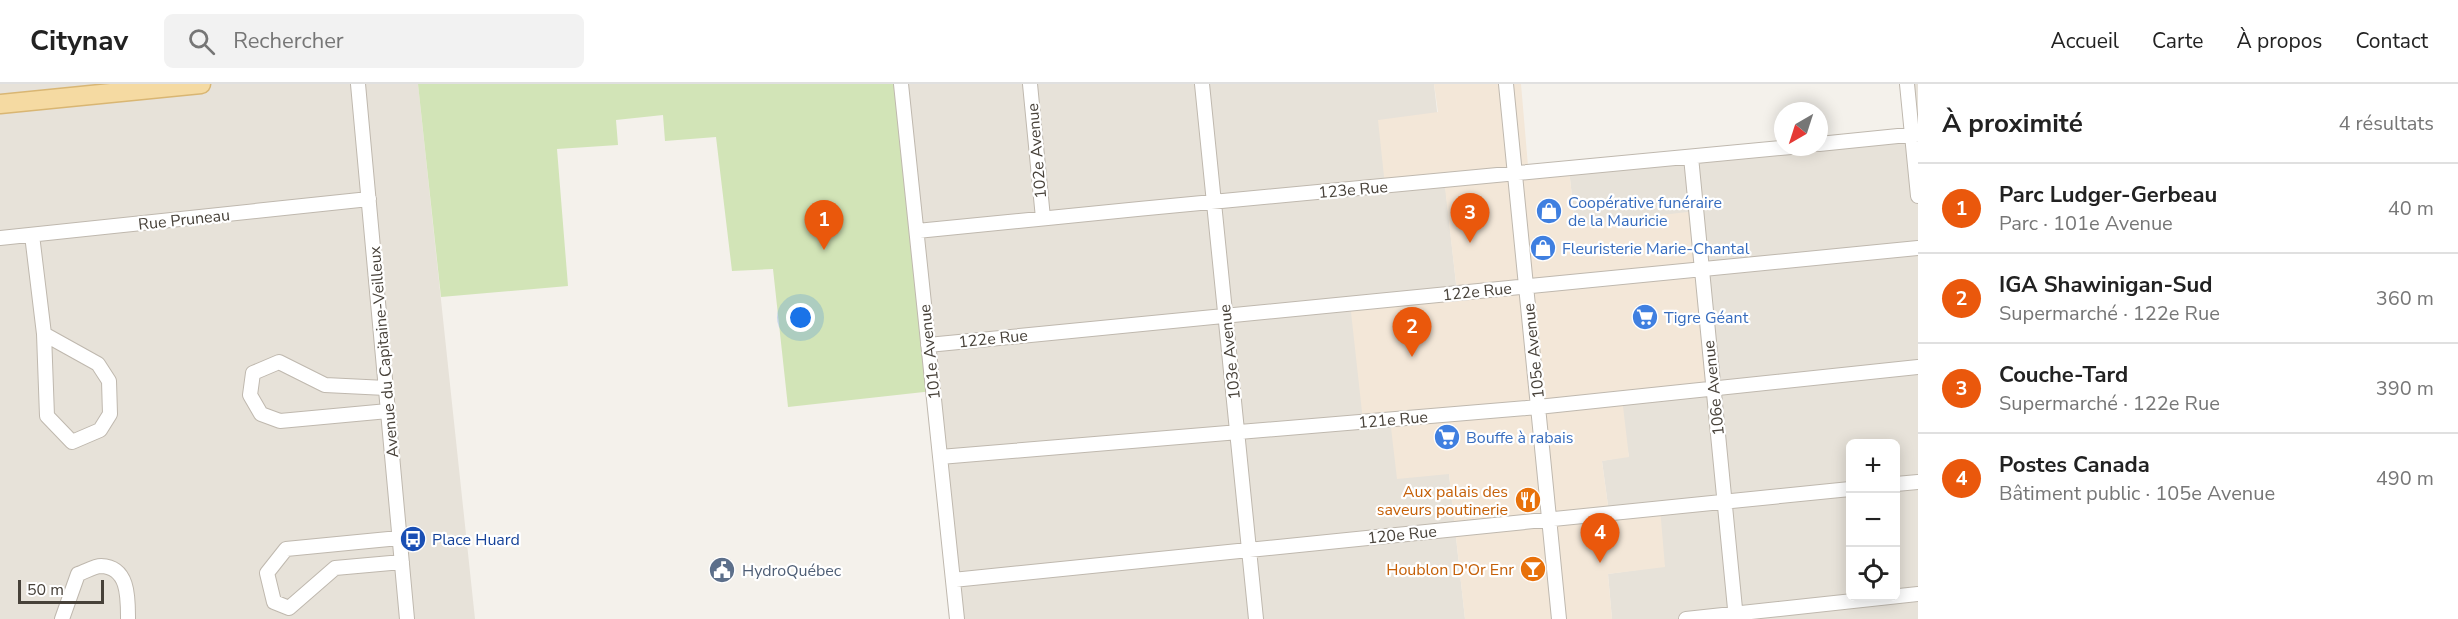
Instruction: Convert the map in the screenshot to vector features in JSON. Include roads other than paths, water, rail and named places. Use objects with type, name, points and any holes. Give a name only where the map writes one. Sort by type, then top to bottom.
[{"type":"main road","points":[[0,104],[89,89],[201,84]]},
{"type":"street","name":"Avenue du Capitaine-Veilleux","points":[[358,84],[407,619]]},
{"type":"street","name":"101e Avenue","points":[[901,84],[957,619]]},
{"type":"street","name":"102e Avenue","points":[[1030,84],[1043,218]]},
{"type":"street","name":"103e Avenue","points":[[1202,84],[1256,619]]},
{"type":"street","name":"105e Avenue","points":[[1506,84],[1559,619]]},
{"type":"street","points":[[1907,84],[1915,135],[1918,196]]},
{"type":"street","points":[[1828,143],[1915,135]]},
{"type":"street","name":"123e Rue","points":[[916,231],[1774,149]]},
{"type":"street","name":"106e Avenue","points":[[1691,157],[1736,616]]},
{"type":"street","name":"Rue Pruneau","points":[[0,238],[369,199]]},
{"type":"street","points":[[32,235],[44,334],[47,416],[72,442],[100,430],[110,414],[109,381],[98,364],[44,334]]},
{"type":"street","name":"122e Rue","points":[[928,345],[1918,248]]},
{"type":"street","points":[[386,388],[325,385],[279,362],[253,373],[250,395],[261,414],[280,421],[388,411]]},
{"type":"street","name":"121e Rue","points":[[940,458],[1538,406],[1918,367]]},
{"type":"street","points":[[1900,484],[1918,482]]},
{"type":"street","name":"120e Rue","points":[[953,580],[1846,489]]},
{"type":"street","points":[[399,538],[286,549],[267,573],[274,602],[289,608],[335,568],[402,562]]},
{"type":"street","points":[[62,619],[78,574],[100,566],[116,570],[128,588],[128,619]]},
{"type":"street","points":[[1686,619],[1736,616],[1918,594]]},
{"type":"place","name":"Coopérative funéraire de la Mauricie","points":[[1549,211]]},
{"type":"place","name":"Couche-Tard","points":[[1470,243]]},
{"type":"place","name":"Fleuristerie Marie-Chantal","points":[[1543,248]]},
{"type":"place","name":"Parc Ludger-Gerbeau","points":[[824,250]]},
{"type":"place","name":"Tigre Géant","points":[[1645,317]]},
{"type":"place","name":"IGA Shawinigan-Sud","points":[[1412,357]]},
{"type":"place","name":"Bouffe à rabais","points":[[1447,437]]},
{"type":"place","name":"Aux palais des saveurs poutinerie","points":[[1528,500]]},
{"type":"place","name":"Place Huard","points":[[413,539]]},
{"type":"place","name":"Postes Canada","points":[[1600,563]]},
{"type":"place","name":"Houblon D'Or Enr","points":[[1533,569]]},
{"type":"place","name":"HydroQuébec","points":[[722,570]]}]
